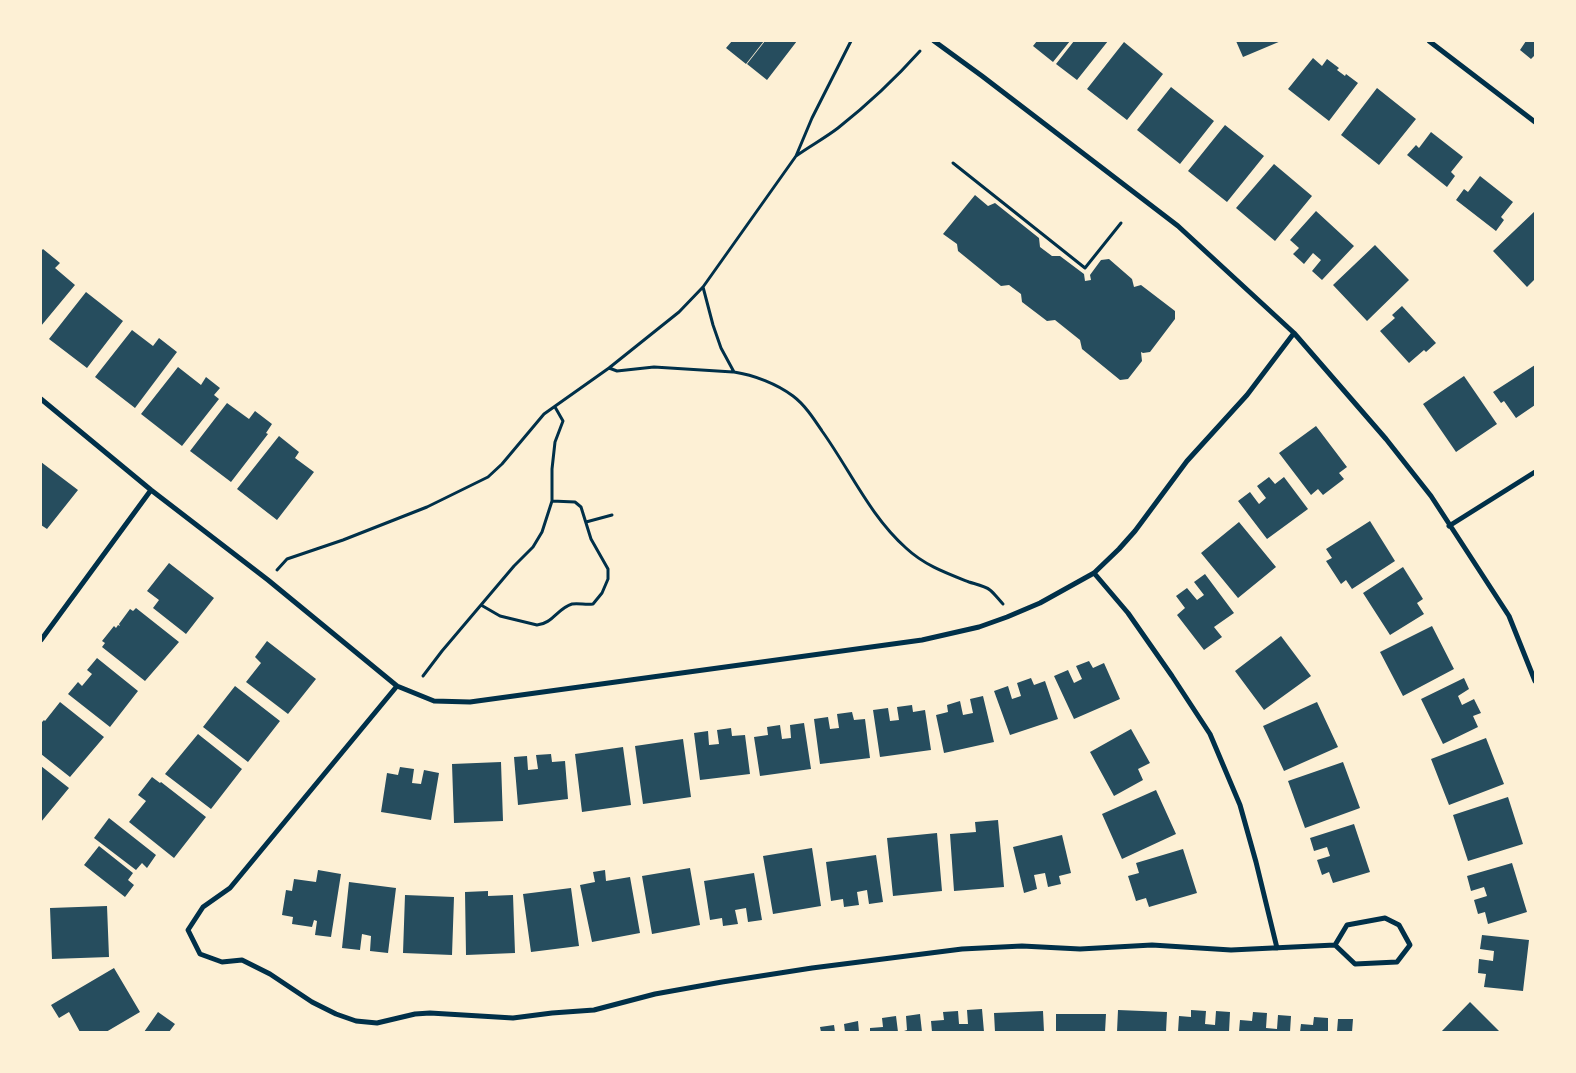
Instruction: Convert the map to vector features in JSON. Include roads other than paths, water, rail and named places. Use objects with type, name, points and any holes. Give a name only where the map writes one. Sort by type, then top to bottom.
[{"type":"street","points":[[934,41],[988,80],[1178,226],[1294,333],[1386,439],[1431,496],[1509,616],[1535,681]]},
{"type":"street","points":[[1429,41],[1535,122]]},
{"type":"street","points":[[41,399],[150,490],[268,580],[397,686],[434,701],[470,702],[922,640],[979,627],[1007,618],[1040,603],[1094,573],[1119,549],[1135,531],[1187,461],[1247,395],[1294,333]]},
{"type":"street","points":[[1449,526],[1535,472]]},
{"type":"street","points":[[41,640],[150,490]]},
{"type":"street","points":[[1094,573],[1128,613],[1210,734],[1240,805],[1256,862],[1276,948]]},
{"type":"street","points":[[397,686],[230,888],[203,907],[188,930],[200,954],[222,962],[242,960],[270,974],[312,1002],[336,1014],[356,1021],[377,1023],[415,1014],[430,1013],[513,1018],[594,1010],[655,994],[722,982],[812,968],[962,950],[1022,946],[1080,949],[1152,945],[1231,950],[1335,945],[1355,964],[1397,962],[1410,945],[1400,925],[1385,918],[1347,925],[1335,945]]}]
